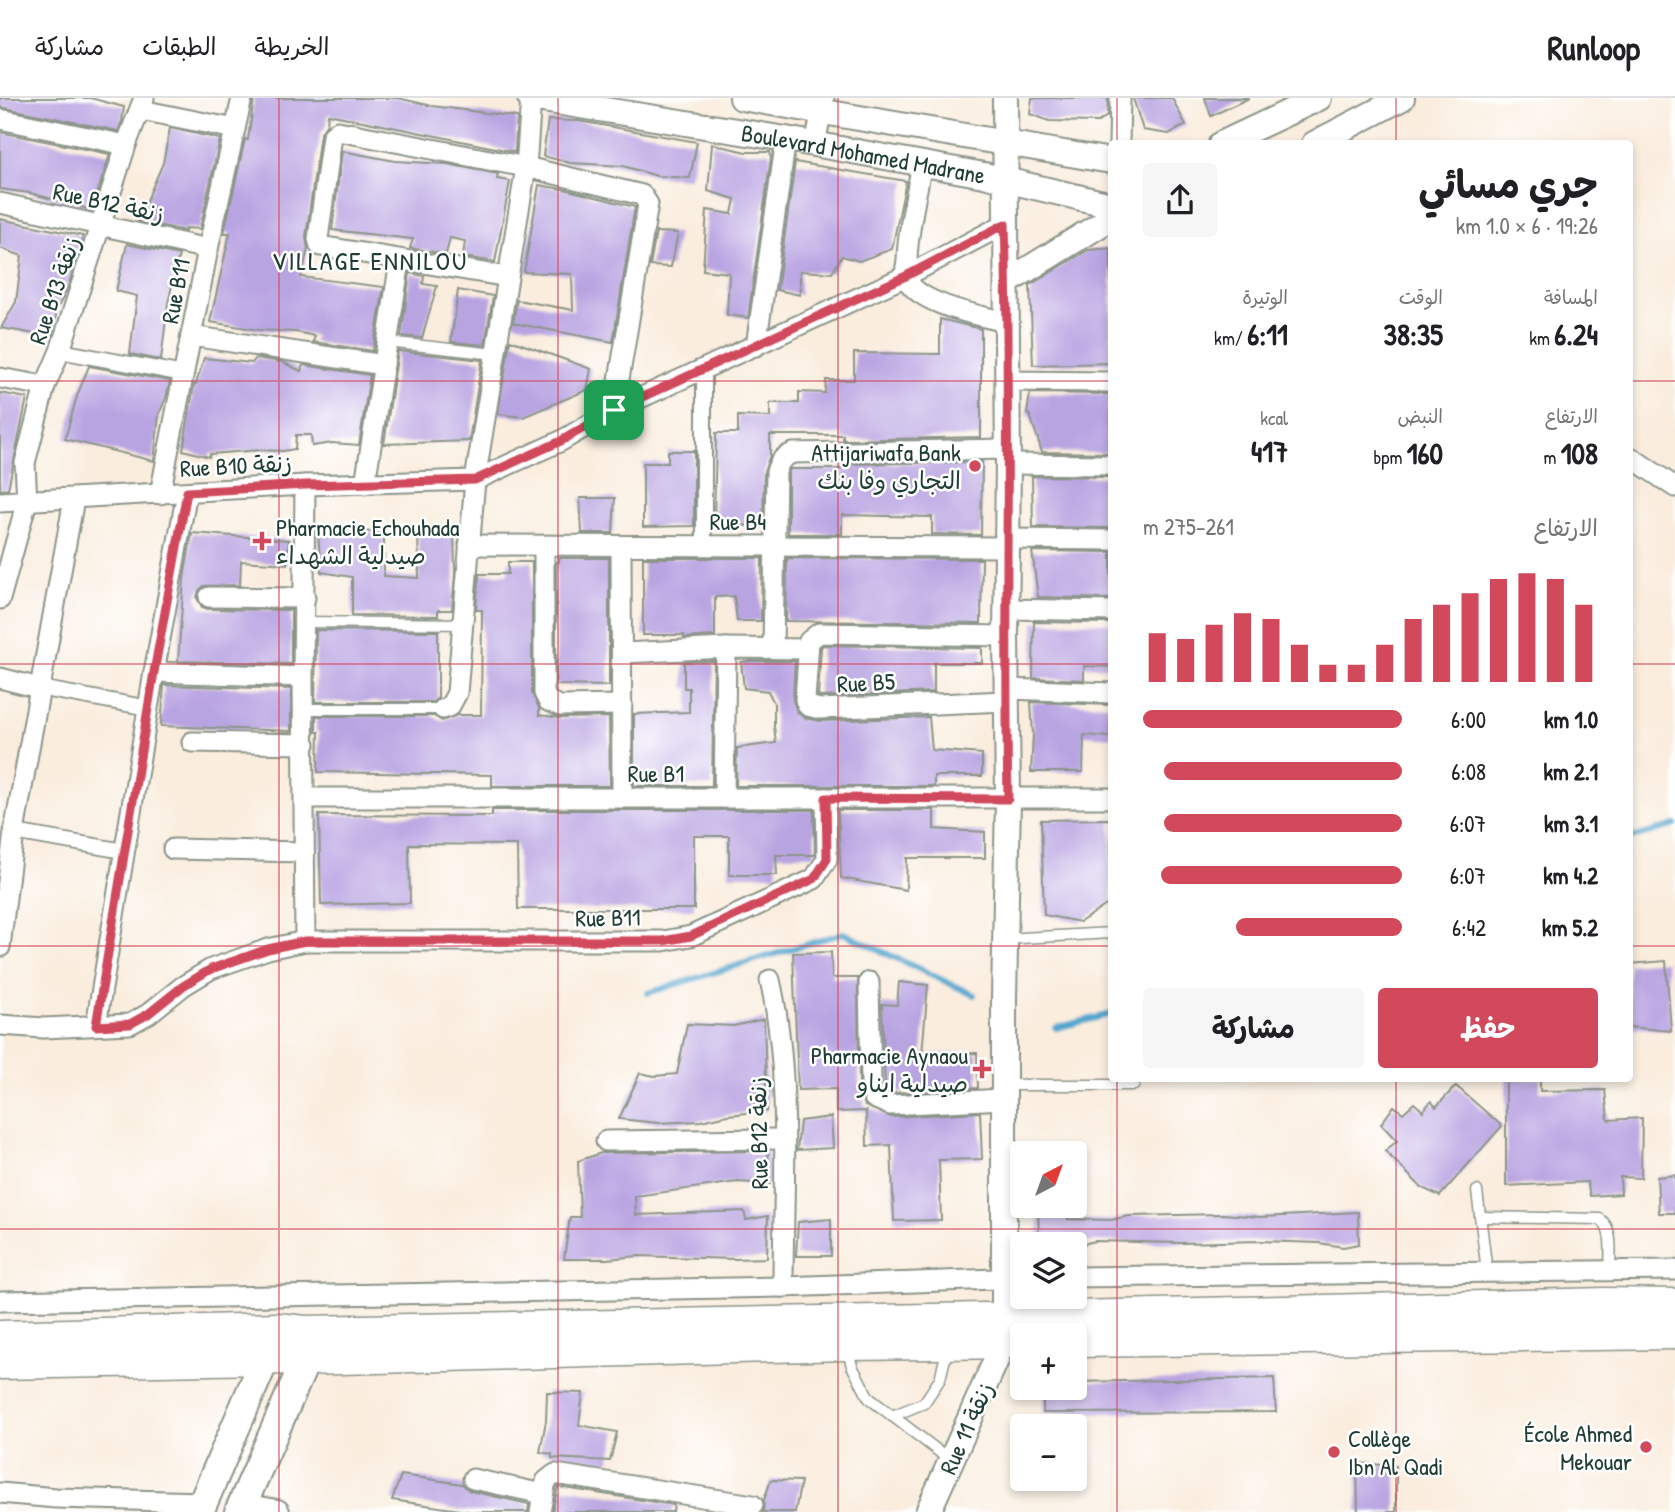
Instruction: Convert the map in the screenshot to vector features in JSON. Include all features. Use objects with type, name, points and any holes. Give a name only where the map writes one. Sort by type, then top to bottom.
[{"type":"main road","points":[[1087,1340],[1605,1319],[1675,1305]]},
{"type":"main road","points":[[312,1345],[1009,1334],[1605,1319],[1675,1333]]},
{"type":"main road","points":[[0,1337],[312,1345],[949,1344],[1009,1334]]},
{"type":"main road","points":[[0,1363],[272,1343]]},
{"type":"main road","points":[[201,1507],[272,1343]]},
{"type":"main road","points":[[241,1509],[312,1345]]},
{"type":"street","name":"Rue B11","points":[[160,494],[208,249],[242,98]]},
{"type":"street","points":[[443,709],[450,706],[457,693],[475,480],[526,167],[531,98]]},
{"type":"street","name":"Boulevard Mohamed Madrane","points":[[531,98],[922,164],[1108,204]]},
{"type":"street","name":"Boulevard Mohamed Madrane","points":[[742,98],[823,104],[1004,143],[1108,160]]},
{"type":"street","name":"Rue 11 زنقة","points":[[1005,98],[1008,799],[1003,1092],[1011,1232]]},
{"type":"street","points":[[1119,140],[1120,98]]},
{"type":"street","points":[[1230,140],[1319,98]]},
{"type":"street","points":[[1322,140],[1402,98]]},
{"type":"street","points":[[142,104],[235,129]]},
{"type":"street","name":"Rue B13 زنقة","points":[[0,599],[27,501],[25,463],[45,386],[61,351],[126,145],[142,104]]},
{"type":"street","points":[[815,145],[823,104]]},
{"type":"street","points":[[0,120],[126,145]]},
{"type":"street","points":[[508,277],[320,246],[318,239],[331,139],[335,133],[338,131],[526,167],[642,195],[648,204],[614,410]]},
{"type":"street","points":[[756,346],[786,139]]},
{"type":"street","points":[[922,164],[908,239],[906,276],[911,285],[941,305],[1006,322]]},
{"type":"street","name":"Rue B12 زنقة","points":[[0,204],[208,249]]},
{"type":"street","points":[[1007,282],[1108,220]]},
{"type":"street","points":[[475,480],[561,441],[614,410],[906,276],[1005,224]]},
{"type":"street","points":[[365,484],[400,261]]},
{"type":"street","points":[[191,336],[384,365]]},
{"type":"street","points":[[61,351],[184,374]]},
{"type":"street","points":[[704,370],[704,546]]},
{"type":"street","points":[[0,378],[45,386]]},
{"type":"street","points":[[1007,381],[1108,383]]},
{"type":"street","points":[[773,648],[776,472],[779,463],[793,453],[1008,456],[1108,465]]},
{"type":"street","points":[[1633,459],[1675,487]]},
{"type":"street","name":"Rue B10 زنقة","points":[[0,502],[305,485],[475,480]]},
{"type":"street","points":[[305,485],[305,941]]},
{"type":"street","points":[[96,1026],[154,672],[187,492]]},
{"type":"street","points":[[0,947],[15,832],[74,499]]},
{"type":"street","name":"Rue B4","points":[[469,545],[704,546],[1108,540]]},
{"type":"street","points":[[544,546],[544,693],[548,701],[560,706],[622,705]]},
{"type":"street","points":[[621,546],[622,798]]},
{"type":"street","points":[[209,597],[305,598]]},
{"type":"street","points":[[1007,609],[1108,611]]},
{"type":"street","points":[[623,653],[773,648],[813,641],[1006,636]]},
{"type":"street","name":"Rue B5","points":[[813,641],[805,700],[808,706],[813,708],[1007,694],[1108,693]]},
{"type":"street","points":[[724,798],[726,648]]},
{"type":"street","points":[[154,672],[303,677]]},
{"type":"street","points":[[0,678],[39,688],[149,708]]},
{"type":"street","points":[[192,742],[305,744]]},
{"type":"street","name":"Rue B1","points":[[305,798],[1108,798]]},
{"type":"street","name":"Rue B11","points":[[0,1025],[44,1027],[130,1024],[211,969],[268,949],[305,941],[663,941],[691,936],[751,918],[814,879],[827,859],[826,798]]},
{"type":"street","points":[[15,832],[124,851]]},
{"type":"street","points":[[173,849],[304,852]]},
{"type":"street","name":"Rue B12 زنقة","points":[[770,981],[777,1010],[782,1071],[783,1287]]},
{"type":"street","points":[[869,982],[871,1083],[874,1098],[890,1105],[1003,1092]]},
{"type":"street","points":[[606,1141],[783,1139]]},
{"type":"street","points":[[1605,1319],[1607,1270]]},
{"type":"street","points":[[1087,1277],[1675,1270]]},
{"type":"street","points":[[0,1301],[783,1287],[1010,1278]]},
{"type":"street","points":[[272,1343],[307,1295]]},
{"type":"street","points":[[307,1295],[312,1345]]},
{"type":"street","name":"Rue 11 زنقة","points":[[928,1512],[1009,1334],[1011,1309]]},
{"type":"street","points":[[473,1479],[541,1503],[548,1478],[555,1474],[753,1505]]},
{"type":"street","points":[[0,1493],[53,1505],[201,1507]]},
{"type":"street","points":[[241,1509],[277,1512]]},
{"type":"lane","points":[[387,342],[495,354]]},
{"type":"lane","points":[[305,622],[463,624]]},
{"type":"lane","points":[[304,709],[443,709]]},
{"type":"lane","points":[[1005,939],[1108,933]]},
{"type":"lane","points":[[1003,1092],[1134,1085]]},
{"type":"lane","points":[[1478,1191],[1487,1272]]},
{"type":"lane","points":[[1480,1217],[1600,1219],[1606,1223],[1609,1231],[1607,1270]]},
{"type":"lane","points":[[846,1344],[852,1366],[869,1398],[951,1461]]},
{"type":"lane","points":[[892,1416],[924,1403],[940,1379],[949,1344]]},
{"type":"building","points":[[0,98],[90,98],[124,107],[118,131],[0,107]]},
{"type":"building","points":[[254,98],[398,98],[432,106],[517,117],[515,152],[328,114],[327,124],[320,134],[306,237],[308,249],[301,277],[384,287],[373,351],[313,342],[315,336],[296,332],[259,330],[210,322],[230,233],[224,233],[245,139],[248,140]]},
{"type":"building","points":[[1032,98],[1108,98],[1107,116],[1098,122],[1049,121],[1030,114]]},
{"type":"building","points":[[1133,98],[1172,98],[1186,125],[1169,134],[1143,130]]},
{"type":"building","points":[[1205,98],[1249,98],[1211,116]]},
{"type":"building","points":[[548,120],[579,121],[697,142],[690,178],[657,176],[623,166],[570,163],[543,156]]},
{"type":"building","points":[[170,128],[220,139],[200,229],[186,228],[185,231],[138,221],[163,163]]},
{"type":"building","points":[[0,132],[110,154],[92,210],[30,193],[0,189]]},
{"type":"building","points":[[712,144],[746,152],[770,152],[748,318],[727,315],[729,273],[703,270],[707,210],[732,214],[735,199],[708,191]]},
{"type":"building","points":[[342,151],[395,161],[447,164],[498,174],[497,179],[510,181],[495,262],[463,257],[465,241],[450,238],[446,254],[410,248],[413,239],[332,230]]},
{"type":"building","points":[[795,162],[906,181],[892,249],[859,261],[842,256],[832,273],[800,271],[800,295],[777,290]]},
{"type":"building","points":[[539,185],[635,207],[613,342],[513,323],[517,300],[573,310],[572,274],[524,272]]},
{"type":"building","points":[[0,219],[83,236],[68,287],[57,309],[52,337],[1,328],[16,302],[22,256],[0,248]]},
{"type":"building","points":[[656,232],[678,233],[671,267],[650,266]]},
{"type":"building","points":[[127,244],[179,255],[168,303],[161,360],[130,354],[137,296],[116,291]]},
{"type":"building","points":[[1108,248],[1108,363],[1033,365],[1030,285],[1088,250]]},
{"type":"building","points":[[410,273],[424,276],[423,284],[437,286],[422,338],[401,336]]},
{"type":"building","points":[[458,290],[493,296],[485,345],[451,342]]},
{"type":"building","points":[[940,319],[981,329],[981,437],[843,440],[843,435],[770,435],[770,455],[764,472],[763,526],[714,525],[716,433],[738,433],[738,416],[770,417],[770,403],[799,403],[799,392],[825,393],[826,380],[854,380],[854,353],[940,354]]},
{"type":"building","points":[[510,340],[591,369],[587,390],[523,417],[498,414]]},
{"type":"building","points":[[398,351],[482,360],[469,441],[384,444]]},
{"type":"building","points":[[204,358],[252,363],[256,358],[282,362],[301,371],[303,365],[370,375],[359,445],[332,443],[312,446],[311,435],[296,435],[295,449],[283,451],[210,454],[209,457],[183,450],[194,384]]},
{"type":"building","points":[[89,366],[170,381],[159,414],[154,461],[65,439]]},
{"type":"building","points":[[0,393],[27,398],[8,489],[0,490]]},
{"type":"building","points":[[1030,393],[1108,394],[1108,453],[1042,452],[1030,415],[1027,414]]},
{"type":"building","points":[[668,451],[694,451],[694,526],[643,527],[643,463],[668,463]]},
{"type":"building","points":[[982,462],[981,535],[932,534],[932,517],[842,515],[842,534],[788,534],[790,469],[843,469],[843,464]]},
{"type":"building","points":[[1032,476],[1108,477],[1108,528],[1033,527]]},
{"type":"building","points":[[580,498],[615,498],[613,533],[582,533]]},
{"type":"building","points":[[454,526],[455,574],[452,610],[438,610],[438,616],[352,615],[352,577],[321,572],[318,533],[352,529],[384,534],[384,576],[419,578],[418,527]]},
{"type":"building","points":[[192,533],[289,540],[287,564],[241,561],[240,585],[204,586],[199,590],[197,598],[202,607],[208,609],[291,610],[291,664],[178,661],[184,578]]},
{"type":"building","points":[[1032,551],[1108,552],[1108,599],[1038,597]]},
{"type":"building","points":[[559,558],[609,558],[609,686],[556,685],[556,562],[559,562]]},
{"type":"building","points":[[643,558],[762,558],[761,621],[737,621],[734,596],[715,597],[715,636],[684,638],[684,635],[643,635]]},
{"type":"building","points":[[787,558],[982,559],[981,623],[786,621]]},
{"type":"building","points":[[508,562],[532,562],[532,693],[539,708],[539,715],[560,718],[609,717],[610,786],[492,786],[492,775],[318,772],[319,732],[316,732],[316,716],[434,716],[442,721],[457,715],[481,715],[482,610],[476,610],[479,574],[508,574]]},
{"type":"building","points":[[1034,622],[1108,623],[1108,667],[1084,666],[1084,680],[1033,678]]},
{"type":"building","points":[[316,630],[438,631],[438,698],[433,702],[315,702]]},
{"type":"building","points":[[823,645],[982,648],[982,663],[934,663],[934,692],[821,697],[818,696]]},
{"type":"building","points":[[714,661],[712,786],[634,786],[634,714],[689,712],[689,688],[684,688],[684,662]]},
{"type":"building","points":[[795,661],[793,700],[797,712],[805,718],[821,721],[929,717],[932,750],[982,754],[982,776],[934,776],[934,786],[736,786],[737,748],[776,743],[774,703],[768,691],[744,688],[741,662]]},
{"type":"building","points":[[164,685],[291,689],[291,731],[161,726]]},
{"type":"building","points":[[1031,702],[1108,705],[1108,737],[1084,735],[1083,772],[1031,772]]},
{"type":"building","points":[[492,810],[814,810],[815,855],[776,855],[777,875],[729,875],[729,836],[694,836],[694,909],[518,909],[517,845],[409,844],[410,903],[321,905],[319,815],[492,816]]},
{"type":"building","points":[[838,810],[934,810],[934,829],[985,832],[985,858],[907,858],[906,890],[841,878]]},
{"type":"building","points":[[1108,819],[1108,904],[1080,922],[1044,915],[1041,820]]},
{"type":"building","points":[[831,952],[832,978],[858,978],[859,1083],[865,1106],[891,1117],[980,1112],[982,1159],[939,1160],[941,1220],[894,1221],[891,1145],[867,1146],[866,1111],[836,1112],[836,1089],[798,1090],[793,953]]},
{"type":"building","points":[[1666,961],[1671,1031],[1633,1027],[1633,964]]},
{"type":"building","points":[[899,982],[928,985],[922,1054],[977,1053],[978,1088],[892,1093],[885,1089],[882,1004],[897,1005]]},
{"type":"building","points":[[764,1019],[767,1111],[701,1121],[658,1123],[619,1119],[640,1073],[654,1076],[677,1074],[687,1024],[734,1026]]},
{"type":"building","points":[[1506,1082],[1540,1082],[1540,1091],[1605,1090],[1608,1120],[1642,1118],[1641,1178],[1620,1177],[1621,1194],[1590,1196],[1587,1182],[1506,1186]]},
{"type":"building","points":[[1456,1086],[1502,1126],[1440,1196],[1422,1188],[1385,1151],[1397,1141],[1381,1124],[1394,1106],[1403,1113],[1414,1103],[1423,1111],[1431,1101],[1436,1107]]},
{"type":"building","points":[[831,1117],[833,1148],[797,1150],[800,1121]]},
{"type":"building","points":[[768,1151],[770,1184],[737,1182],[635,1196],[636,1215],[744,1211],[746,1220],[768,1216],[767,1258],[638,1256],[564,1259],[570,1217],[580,1217],[578,1161],[601,1153]]},
{"type":"building","points":[[1675,1175],[1675,1213],[1659,1213],[1657,1177]]},
{"type":"building","points":[[1358,1212],[1359,1244],[1343,1247],[1319,1243],[1260,1241],[1087,1243],[1087,1232],[1039,1232],[1038,1218],[1111,1220],[1129,1216],[1223,1214],[1261,1217]]},
{"type":"building","points":[[831,1219],[831,1256],[796,1256],[798,1222]]},
{"type":"building","points":[[1274,1378],[1276,1412],[1043,1413],[1043,1400],[1087,1400],[1087,1382]]},
{"type":"building","points":[[547,1392],[583,1393],[579,1425],[617,1432],[610,1461],[552,1458],[552,1454],[540,1452],[546,1421]]},
{"type":"building","points":[[1357,1463],[1396,1466],[1396,1512],[1358,1512]]},
{"type":"building","points":[[401,1475],[462,1484],[470,1491],[529,1504],[528,1512],[473,1512],[392,1500]]},
{"type":"building","points":[[771,1480],[801,1481],[795,1512],[763,1512]]},
{"type":"building","points":[[558,1487],[674,1505],[673,1512],[552,1512]]},
{"type":"waterway","points":[[1633,838],[1675,825]]},
{"type":"waterway","points":[[648,993],[843,933],[974,995]]},
{"type":"waterway","points":[[1056,1028],[1108,1015]]},
{"type":"place","name":"Attijariwafa Bank التجاري وفا بنك","points":[[975,466]]},
{"type":"place","name":"Pharmacie Echouhada صيدلية الشهداء","points":[[262,541]]},
{"type":"place","name":"Pharmacie Aynaou صيدلية ايناو","points":[[982,1069]]},
{"type":"place","name":"École Ahmed Mekouar","points":[[1646,1447]]},
{"type":"place","name":"Collège Ibn Al Qadi","points":[[1334,1452]]},
{"type":"district","name":"VILLAGE ENNILOU","points":[[370,260]]},
{"type":"route","points":[[1005,224],[1008,799],[826,798],[827,859],[814,879],[691,936],[663,941],[305,941],[268,949],[211,969],[130,1024],[96,1026],[154,672],[187,492],[475,480],[561,441],[614,410],[906,276],[1005,224]]}]
